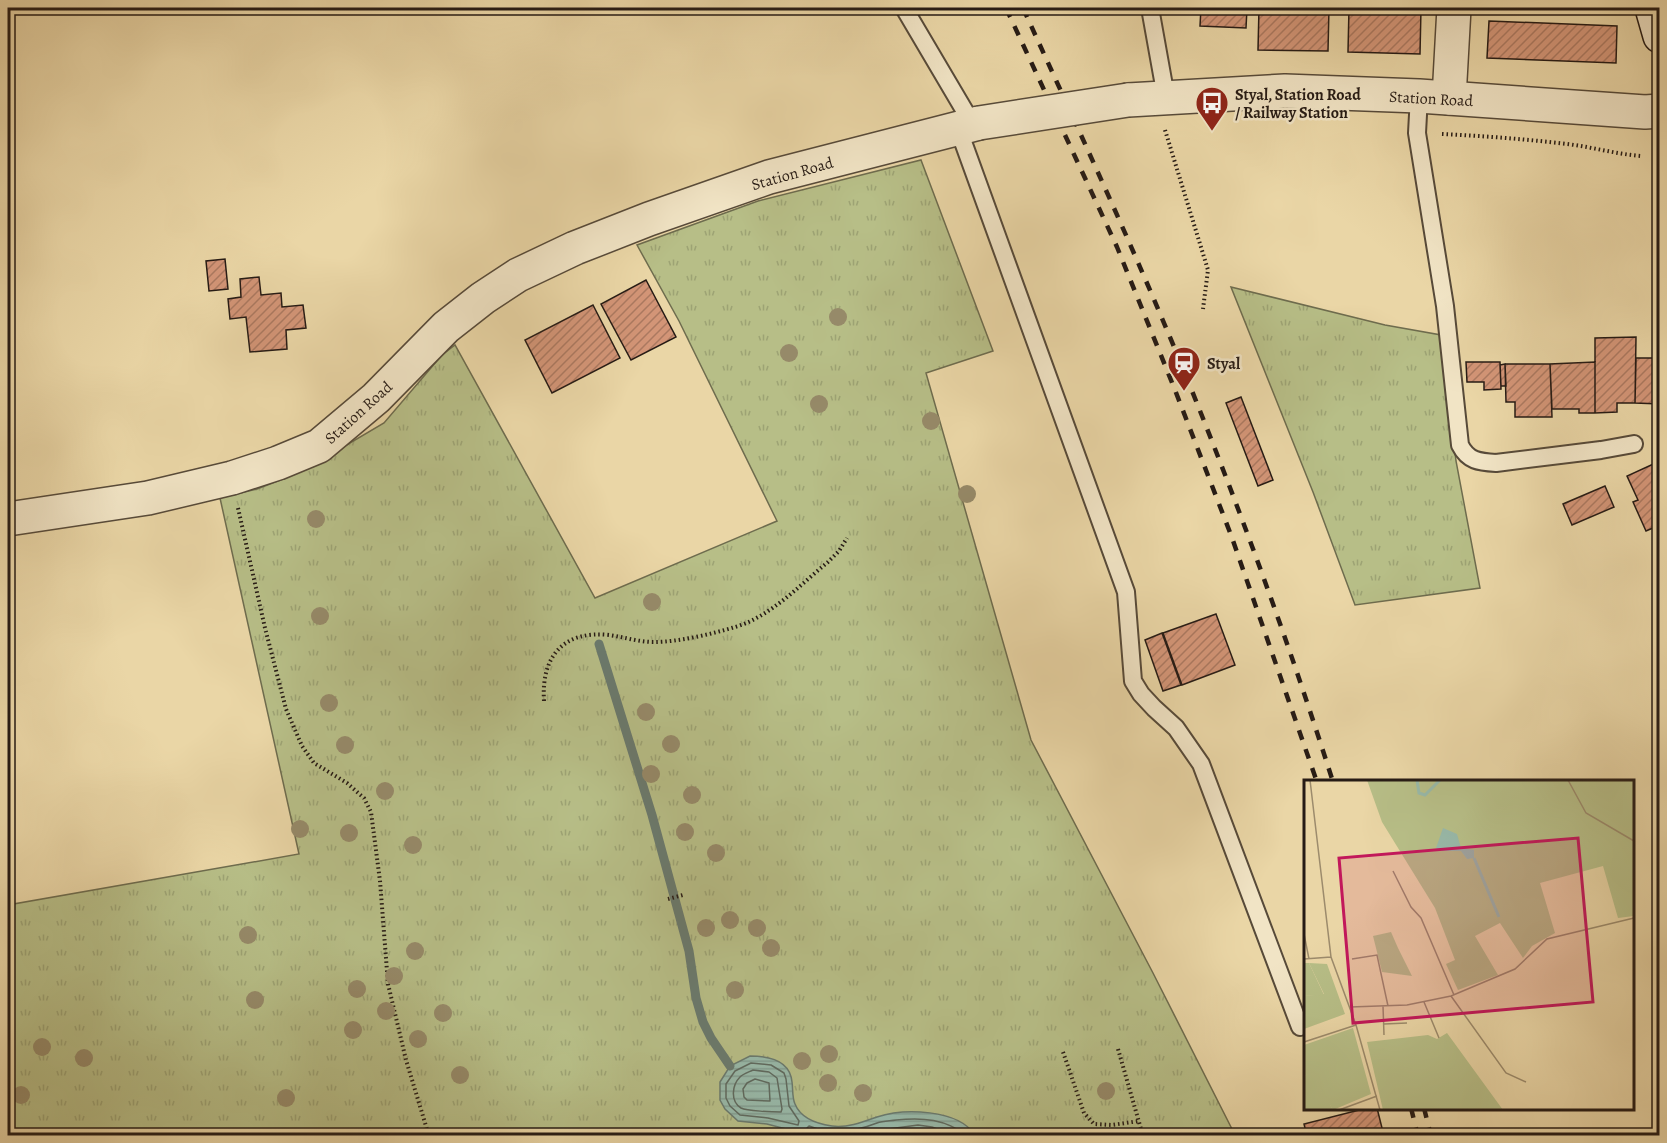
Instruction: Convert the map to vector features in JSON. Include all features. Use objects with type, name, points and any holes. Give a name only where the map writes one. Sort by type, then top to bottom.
[{"type":"street","points":[[1434,97],[1454,8]]},
{"type":"street","points":[[1652,8],[1659,36]]},
{"type":"street","name":"Station Road","points":[[8,519],[148,498],[232,478],[320,446],[376,398],[446,327],[483,298],[518,275],[575,248],[628,227],[769,177],[970,126],[1150,98],[1285,92],[1434,97],[1644,112],[1659,111]]},
{"type":"lane","points":[[904,8],[970,126],[1126,592],[1133,681],[1141,694],[1176,728],[1200,764],[1300,1027]]},
{"type":"lane","points":[[1150,8],[1150,98]]},
{"type":"lane","points":[[1434,97],[1417,133],[1445,306],[1460,445],[1465,454],[1480,462],[1496,463],[1585,453],[1634,444]]},
{"type":"path","points":[[1150,98],[1208,270],[1203,309]]},
{"type":"path","points":[[1417,133],[1511,138],[1641,156]]},
{"type":"path","points":[[232,478],[249,562],[286,708],[302,746],[314,763],[348,783],[364,798],[371,812],[380,881],[388,984],[406,1060],[429,1136]]},
{"type":"path","points":[[544,701],[543,687],[549,663],[555,651],[563,643],[594,635],[655,642],[750,622],[828,562],[847,538]]},
{"type":"path","points":[[668,899],[683,895]]},
{"type":"path","points":[[1118,1049],[1143,1136]]},
{"type":"path","points":[[1063,1052],[1084,1113],[1094,1124],[1112,1125],[1139,1121]]},
{"type":"green space","points":[[921,160],[993,351],[926,373],[1031,740],[1235,1135],[8,1136],[8,905],[299,854],[220,498],[257,489],[283,479],[311,466],[384,423],[442,355],[455,345],[595,598],[777,521],[679,321],[637,245],[758,201]]},
{"type":"green space","points":[[1231,287],[1385,325],[1441,335],[1456,461],[1480,588],[1355,605],[1313,492]]},
{"type":"water","points":[[750,1056],[771,1058],[783,1064],[790,1075],[794,1102],[801,1113],[816,1122],[844,1126],[901,1112],[930,1113],[956,1120],[967,1126],[975,1135],[805,1135],[767,1124],[738,1121],[725,1109],[720,1100],[720,1082],[730,1066]]},
{"type":"building","points":[[1201,8],[1247,8],[1246,28],[1200,26]]},
{"type":"building","points":[[1259,8],[1329,8],[1328,51],[1258,50]]},
{"type":"building","points":[[1349,8],[1421,9],[1420,54],[1348,52]]},
{"type":"building","points":[[1489,21],[1617,26],[1616,63],[1487,58]]},
{"type":"building","points":[[225,259],[228,289],[209,291],[206,261]]},
{"type":"building","points":[[259,277],[261,295],[281,293],[282,307],[303,305],[306,328],[286,330],[287,349],[250,352],[246,317],[230,319],[228,299],[241,297],[240,279]]},
{"type":"building","points":[[646,280],[676,337],[631,360],[601,304]]},
{"type":"building","points":[[593,305],[620,358],[552,393],[525,340]]},
{"type":"building","points":[[1636,337],[1635,403],[1617,403],[1617,412],[1595,413],[1595,338]]},
{"type":"building","points":[[1636,358],[1660,358],[1660,404],[1635,403]]},
{"type":"building","points":[[1466,362],[1500,362],[1501,389],[1484,390],[1484,382],[1467,382]]},
{"type":"building","points":[[1595,362],[1595,413],[1579,413],[1579,409],[1552,409],[1550,364]]},
{"type":"building","points":[[1505,364],[1550,364],[1552,417],[1515,417],[1515,402],[1506,402]]},
{"type":"building","points":[[1505,364],[1506,386],[1501,386],[1500,365]]},
{"type":"building","points":[[1241,397],[1273,480],[1258,486],[1226,403]]},
{"type":"building","points":[[1660,461],[1660,525],[1646,531],[1633,502],[1638,500],[1627,476]]},
{"type":"building","points":[[1605,486],[1614,507],[1572,525],[1563,504]]},
{"type":"building","points":[[1216,614],[1235,665],[1182,685],[1163,633]]},
{"type":"building","points":[[1162,633],[1181,685],[1163,691],[1145,640]]},
{"type":"building","points":[[1359,1110],[1378,1110],[1384,1136],[1307,1136],[1304,1124]]},
{"type":"waterway","points":[[599,644],[652,815],[689,951],[696,998],[703,1022],[730,1066]]},
{"type":"railway","points":[[1006,8],[1117,247],[1175,390],[1231,535],[1316,780]]},
{"type":"railway","points":[[1023,8],[1128,240],[1188,381],[1264,580],[1332,780]]},
{"type":"railway","points":[[1412,1110],[1418,1136]]},
{"type":"railway","points":[[1424,1110],[1431,1136]]},
{"type":"place","name":"Styal, Station Road / Railway Station","points":[[1212,132]]},
{"type":"place","name":"Styal","points":[[1184,392]]}]
